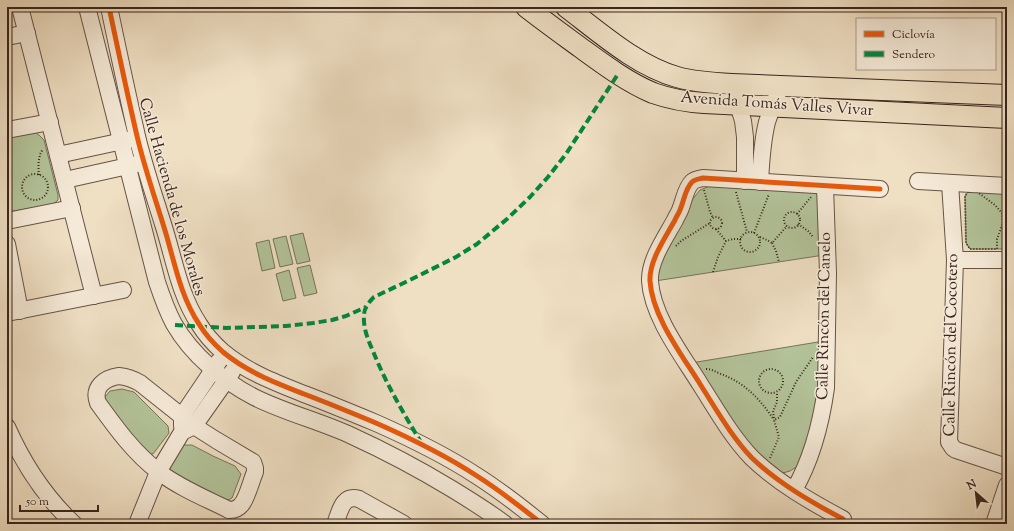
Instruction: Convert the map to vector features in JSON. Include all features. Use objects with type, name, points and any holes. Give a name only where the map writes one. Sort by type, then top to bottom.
[{"type":"main road","name":"Avenida Tomás Valles Vivar","points":[[526,7],[563,35],[636,85],[653,93],[686,102],[1007,118]]},
{"type":"main road","name":"Avenida Tomás Valles Vivar","points":[[566,7],[629,54],[653,68],[676,77],[692,81],[732,84],[1007,95]]},
{"type":"street","points":[[20,7],[50,122],[53,154],[65,180],[94,296]]},
{"type":"street","name":"Calle Hacienda de los Morales","points":[[87,7],[156,282],[175,325],[184,338],[202,359],[226,380],[240,389],[265,402],[329,426],[389,453],[437,479],[505,524]]},
{"type":"street","name":"Calle Hacienda de los Morales","points":[[109,7],[137,138],[180,283],[192,313],[200,326],[224,352],[250,370],[275,383],[376,423],[448,459],[477,476],[542,524]]},
{"type":"street","points":[[7,37],[27,33]]},
{"type":"street","points":[[732,84],[743,121],[753,187]]},
{"type":"street","points":[[753,187],[762,151],[767,121],[781,86]]},
{"type":"street","points":[[7,130],[50,122]]},
{"type":"street","points":[[745,137],[764,136]]},
{"type":"street","name":"Calle Hacienda de los Morales","points":[[53,154],[137,138]]},
{"type":"street","name":"Calle Hacienda de los Morales","points":[[65,180],[144,162]]},
{"type":"street","points":[[842,518],[813,503],[794,490],[762,466],[738,441],[722,419],[675,344],[655,307],[650,280],[658,249],[680,210],[688,188],[697,186],[698,179],[703,178],[753,187],[825,186],[880,189]]},
{"type":"street","points":[[918,181],[1007,186]]},
{"type":"street","name":"Calle Rincón del Cocotero","points":[[950,183],[955,260],[949,442],[956,450],[1007,467]]},
{"type":"street","name":"Calle Rincón del Canelo","points":[[794,490],[802,476],[814,443],[824,404],[826,388],[828,273],[825,186]]},
{"type":"street","points":[[10,216],[72,208]]},
{"type":"street","points":[[8,253],[13,312],[123,290]]},
{"type":"street","points":[[955,260],[1007,260]]},
{"type":"street","points":[[137,524],[158,472],[186,425],[213,369],[224,352]]},
{"type":"street","points":[[186,425],[226,380],[238,363]]},
{"type":"street","points":[[119,376],[130,378],[140,383],[186,425],[216,440],[249,459],[254,464],[255,472],[244,502],[234,510],[229,510],[181,486],[158,472],[136,451],[117,429],[98,403],[96,398],[97,391],[101,384],[109,379],[119,376]]},
{"type":"street","points":[[368,443],[376,423]]},
{"type":"street","points":[[7,427],[12,449],[57,506],[74,524]]},
{"type":"street","points":[[994,524],[1007,485]]},
{"type":"street","points":[[335,524],[346,500],[354,497],[404,524]]},
{"type":"path","points":[[39,175],[40,152],[45,145],[53,154]]},
{"type":"path","points":[[30,175],[39,175],[46,180],[48,188],[45,196],[38,200],[34,200],[23,193],[22,185],[30,175]]},
{"type":"path","points":[[697,186],[704,189],[713,218]]},
{"type":"path","points":[[747,232],[753,187]]},
{"type":"path","points":[[753,187],[754,232],[759,237],[772,243],[779,262]]},
{"type":"path","points":[[971,190],[976,191],[1002,213],[1003,223],[998,239],[997,249],[970,249],[966,243],[965,196],[971,190]]},
{"type":"path","points":[[797,214],[812,196]]},
{"type":"path","points":[[7,202],[10,216]]},
{"type":"path","points":[[787,214],[797,214],[799,218],[798,224],[789,228],[785,224],[784,219],[787,214]]},
{"type":"path","points":[[672,251],[681,241],[710,223],[713,218]]},
{"type":"path","points":[[713,218],[719,218],[722,223],[720,228],[716,230]]},
{"type":"path","points":[[710,223],[710,227],[716,230],[726,241]]},
{"type":"path","points":[[772,243],[787,226]]},
{"type":"path","points":[[713,272],[726,241],[740,238],[747,232],[754,232]]},
{"type":"path","points":[[740,238],[740,245],[742,248],[750,252],[759,247],[759,237]]},
{"type":"path","points":[[774,420],[780,417],[796,382],[813,357]]},
{"type":"path","points":[[705,370],[710,369],[731,377],[750,391],[766,407],[774,420]]},
{"type":"path","points":[[769,460],[779,437],[773,411],[777,402],[777,392],[782,386],[783,382],[781,375],[775,370],[767,370],[763,372],[759,378],[759,386],[762,390],[769,394],[777,392]]},
{"type":"green space","points":[[35,132],[44,140],[58,200],[52,205],[13,211],[9,209],[7,202],[7,137]]},
{"type":"green space","points":[[715,184],[817,190],[824,255],[655,281],[658,263],[676,233],[692,200],[700,190]]},
{"type":"green space","points":[[971,191],[1007,193],[1007,249],[970,249],[966,243],[965,196]]},
{"type":"green space","points":[[303,233],[310,261],[297,264],[290,236]]},
{"type":"green space","points":[[286,236],[293,264],[280,267],[273,239]]},
{"type":"green space","points":[[269,240],[275,268],[262,271],[256,243]]},
{"type":"green space","points":[[310,265],[317,293],[304,296],[297,268]]},
{"type":"green space","points":[[289,270],[296,298],[283,301],[276,274]]},
{"type":"green space","points":[[824,341],[826,379],[801,464],[790,471],[779,474],[749,451],[691,363]]},
{"type":"green space","points":[[122,389],[134,392],[168,426],[169,433],[153,454],[144,454],[106,405],[105,397],[110,391]]},
{"type":"green space","points":[[182,445],[192,445],[235,466],[241,474],[232,498],[224,502],[171,475],[168,466]]},
{"type":"marked path","points":[[422,444],[389,387],[369,343],[364,325],[364,312],[366,308],[374,297],[456,257],[477,244],[507,219],[530,197],[566,154],[618,74]]},
{"type":"marked path","points":[[175,325],[226,328],[286,326],[332,320],[346,316],[366,307]]},
{"type":"cycle path","points":[[109,7],[140,147],[178,276],[186,300],[192,312],[201,328],[210,339],[232,359],[262,376],[283,386],[376,423],[440,454],[465,468],[493,487],[542,524]]},
{"type":"cycle path","points":[[843,519],[784,484],[762,467],[744,450],[724,422],[669,335],[656,308],[652,294],[650,273],[662,242],[680,211],[688,188],[692,182],[696,180],[703,178],[880,189]]}]
